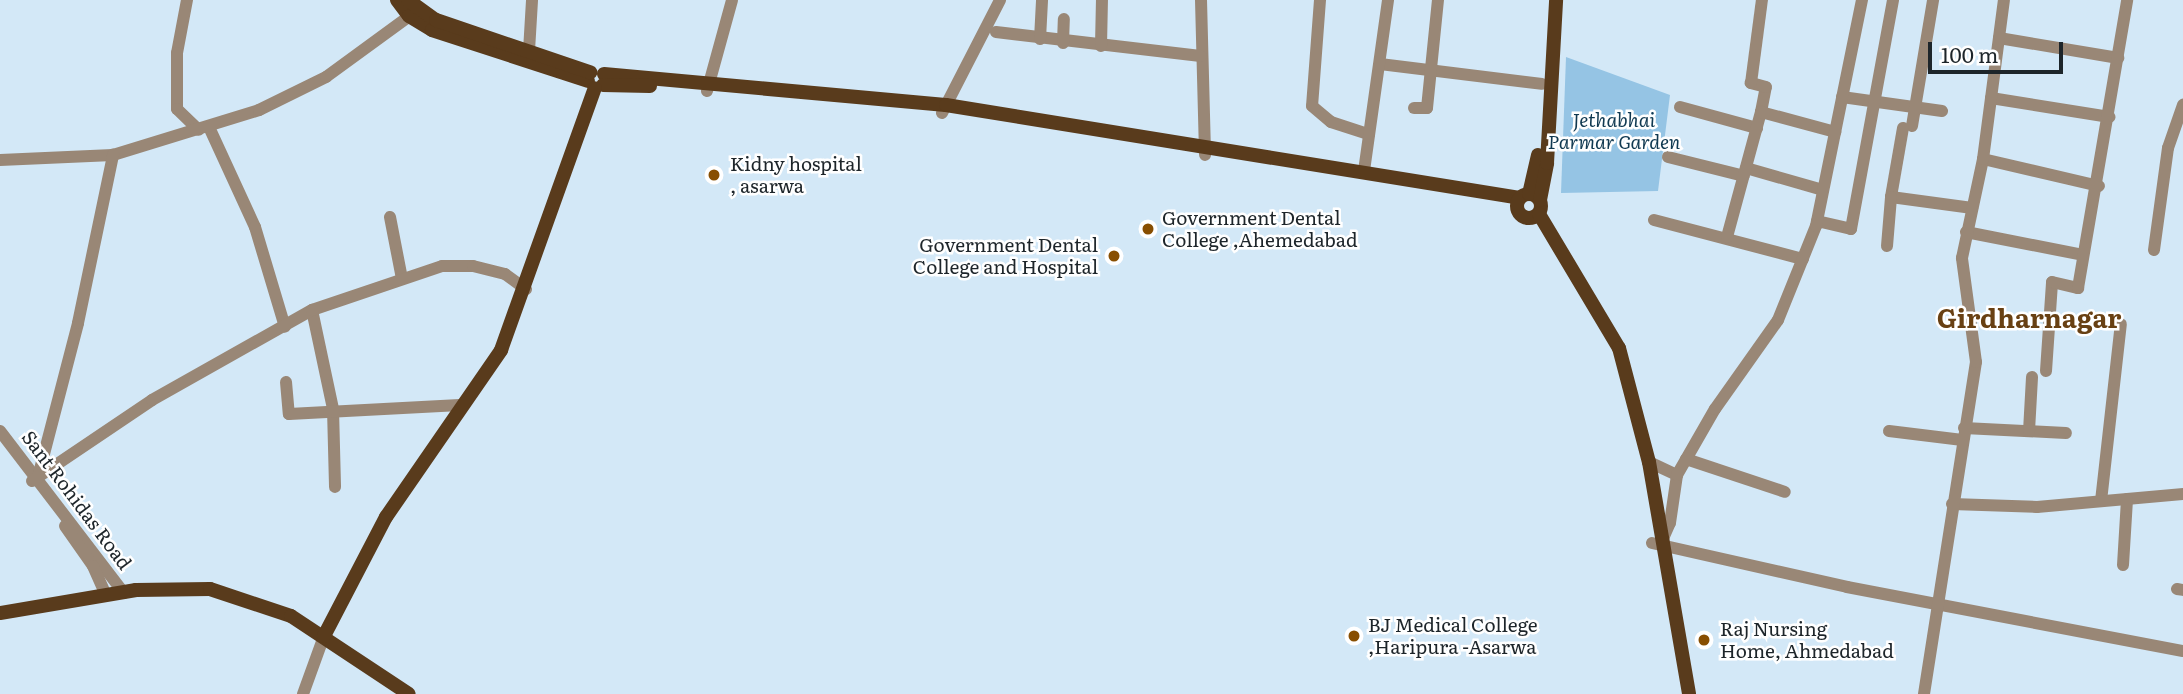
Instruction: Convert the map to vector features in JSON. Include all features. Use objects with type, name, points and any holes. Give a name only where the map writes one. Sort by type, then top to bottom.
[{"type":"main road","points":[[397,0],[411,9],[432,30],[596,80],[708,86],[944,109],[1530,205]]},
{"type":"main road","points":[[1547,0],[1537,164],[1530,205],[1584,298],[1610,350],[1642,462],[1681,694]]},
{"type":"main road","points":[[1530,205],[1547,163],[1556,0]]},
{"type":"main road","points":[[411,9],[529,51],[596,80]]},
{"type":"main road","points":[[324,636],[379,528],[460,405],[501,350],[526,289],[596,80]]},
{"type":"main road","points":[[1205,151],[1364,171],[1530,205],[1619,348],[1649,461],[1657,544],[1689,694]]},
{"type":"main road","points":[[0,613],[106,595],[182,587],[210,589],[273,608],[324,636],[409,694]]},
{"type":"street","points":[[187,0],[177,53],[177,109],[204,128],[254,228],[285,327]]},
{"type":"street","points":[[529,51],[532,0]]},
{"type":"street","points":[[708,86],[732,0]]},
{"type":"street","points":[[944,109],[1000,0]]},
{"type":"street","points":[[1040,39],[1042,0]]},
{"type":"street","points":[[1101,46],[1102,0]]},
{"type":"street","points":[[1201,0],[1205,151]]},
{"type":"street","points":[[1320,0],[1312,106],[1331,122],[1369,134]]},
{"type":"street","points":[[1364,171],[1388,0]]},
{"type":"street","points":[[1414,108],[1427,108],[1438,0]]},
{"type":"street","points":[[1727,237],[1766,87],[1751,83],[1762,0]]},
{"type":"street","points":[[1862,0],[1817,222],[1778,320],[1677,475],[1670,523],[1657,544],[1936,603],[2183,651]]},
{"type":"street","points":[[1817,222],[1851,229],[1877,100],[1893,0]]},
{"type":"street","points":[[1886,246],[1891,197],[1907,127],[1916,107],[1933,0]]},
{"type":"street","points":[[1924,694],[1936,603],[1976,362],[1962,258],[1983,159],[2004,0]]},
{"type":"street","points":[[2046,371],[2052,282],[2078,288],[2099,186],[2127,0]]},
{"type":"street","points":[[0,159],[113,155],[259,110],[326,77],[411,9]]},
{"type":"street","points":[[1063,43],[1064,19]]},
{"type":"street","points":[[996,32],[1063,43],[1201,56]]},
{"type":"street","points":[[1999,38],[2118,58]]},
{"type":"street","points":[[1380,64],[1542,84]]},
{"type":"street","points":[[1842,97],[1942,111]]},
{"type":"street","points":[[1991,98],[2109,117]]},
{"type":"street","points":[[2154,250],[2168,148],[2183,105]]},
{"type":"street","points":[[1680,107],[1757,128]]},
{"type":"street","points":[[1761,112],[1835,132]]},
{"type":"street","points":[[35,479],[78,323],[113,155]]},
{"type":"street","points":[[1668,157],[1823,190]]},
{"type":"street","points":[[1983,159],[2099,186]]},
{"type":"street","points":[[1891,197],[1972,208]]},
{"type":"street","points":[[390,217],[401,279]]},
{"type":"street","points":[[1654,220],[1727,237],[1802,259]]},
{"type":"street","points":[[1966,232],[2083,255]]},
{"type":"street","points":[[35,479],[152,400],[312,310],[442,266],[473,266],[505,274],[526,289]]},
{"type":"street","points":[[312,310],[333,410],[335,487]]},
{"type":"street","points":[[2101,501],[2121,324]]},
{"type":"street","points":[[2029,431],[2032,377]]},
{"type":"street","points":[[286,382],[289,414],[460,405]]},
{"type":"street","points":[[1889,430],[1963,434],[2029,431],[2066,433]]},
{"type":"street","name":"Sant Rohidas Road","points":[[0,431],[124,593]]},
{"type":"street","points":[[0,442],[35,479],[93,566],[106,595]]},
{"type":"street","points":[[1686,460],[1785,492]]},
{"type":"street","points":[[1649,461],[1677,475]]},
{"type":"street","points":[[1952,504],[2036,507],[2183,494]]},
{"type":"street","points":[[2123,565],[2127,499]]},
{"type":"street","points":[[303,694],[324,636]]},
{"type":"green space","name":"Jethabhai Parmar Garden","points":[[1566,57],[1670,95],[1658,191],[1561,193]]},
{"type":"place","name":"Kidny hospital , asarwa","points":[[714,175]]},
{"type":"place","name":"Government Dental College ,Ahemedabad","points":[[1148,229]]},
{"type":"place","name":"Government Dental College and Hospital","points":[[1114,256]]},
{"type":"place","name":"BJ Medical College ,Haripura -Asarwa","points":[[1354,636]]},
{"type":"place","name":"Raj Nursing Home, Ahmedabad","points":[[1704,640]]},
{"type":"district","name":"Girdharnagar","points":[[2029,317]]}]
